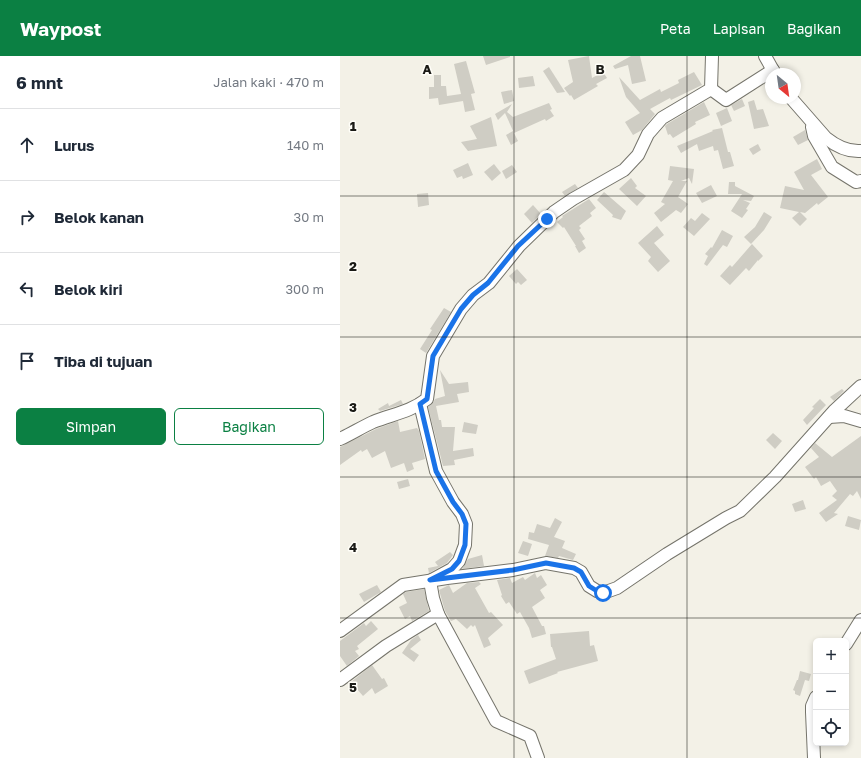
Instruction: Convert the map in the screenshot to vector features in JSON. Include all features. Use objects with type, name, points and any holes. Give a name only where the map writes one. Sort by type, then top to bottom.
[{"type":"street","points":[[711,89],[712,56]]},
{"type":"street","points":[[765,56],[772,68]]},
{"type":"street","points":[[711,89],[726,100],[765,77]]},
{"type":"street","points":[[340,439],[374,422],[402,413],[427,399],[433,356],[461,309],[473,295],[488,283],[518,246],[554,212],[573,199],[624,170],[638,155],[648,134],[662,118],[711,89]]},
{"type":"street","points":[[796,104],[833,144],[852,151],[861,151]]},
{"type":"street","points":[[812,123],[814,136],[832,167],[856,182],[861,181]]},
{"type":"street","points":[[340,630],[404,585],[430,580],[513,570],[546,563],[574,568],[581,572],[589,586],[597,591],[603,593],[617,588],[667,554],[740,511],[775,477],[829,417],[861,386]]},
{"type":"street","points":[[420,404],[436,471],[453,502],[462,514],[466,524],[465,545],[459,561],[452,569],[430,580]]},
{"type":"street","points":[[829,417],[844,416],[861,421]]},
{"type":"street","points":[[430,580],[433,598],[438,614],[496,721],[530,736],[538,758]]},
{"type":"street","points":[[340,680],[386,646],[438,614]]},
{"type":"street","points":[[849,639],[861,620]]},
{"type":"street","points":[[813,704],[814,758]]},
{"type":"building","points":[[483,56],[510,56],[510,57],[486,65]]},
{"type":"building","points":[[589,56],[592,78],[603,72],[607,78],[596,84],[598,86],[574,100],[564,88],[573,82],[568,60]]},
{"type":"building","points":[[631,56],[640,56],[646,81],[632,84],[628,65],[615,69],[613,66]]},
{"type":"building","points":[[466,61],[475,93],[471,94],[475,110],[465,112],[463,101],[439,105],[438,98],[429,99],[429,87],[434,87],[434,75],[441,75],[441,86],[446,86],[447,96],[461,94],[454,64]]},
{"type":"building","points":[[549,67],[565,92],[557,93],[543,71]]},
{"type":"building","points":[[694,72],[702,85],[671,100],[670,98],[650,109],[655,114],[642,130],[633,135],[625,122],[640,113],[626,97],[619,77],[640,100],[660,89],[661,92],[679,83],[678,80]]},
{"type":"building","points":[[533,76],[535,86],[519,88],[518,78]]},
{"type":"building","points":[[512,90],[514,101],[504,104],[501,92]]},
{"type":"building","points":[[742,99],[745,106],[734,111],[731,105]]},
{"type":"building","points":[[754,100],[757,110],[763,109],[769,126],[754,129],[748,102]]},
{"type":"building","points":[[704,102],[710,115],[695,122],[696,124],[673,138],[670,134],[668,135],[665,126],[667,124]]},
{"type":"building","points":[[549,103],[552,109],[550,110],[554,116],[546,121],[545,119],[514,133],[505,113],[498,120],[495,114],[512,104],[507,112],[513,117]]},
{"type":"building","points":[[727,108],[732,121],[721,126],[716,113]]},
{"type":"building","points":[[491,117],[497,146],[468,151],[461,142],[477,139],[470,126]]},
{"type":"building","points":[[722,128],[728,152],[730,152],[734,166],[723,169],[718,150],[714,151],[713,146],[699,151],[697,144],[681,153],[677,146],[713,131],[712,130]]},
{"type":"building","points":[[805,130],[808,140],[798,145],[793,137]]},
{"type":"building","points":[[513,131],[518,141],[511,145],[506,135]]},
{"type":"building","points":[[758,144],[761,150],[753,155],[749,149]]},
{"type":"building","points":[[817,159],[822,169],[811,175],[828,197],[818,205],[817,203],[805,213],[800,212],[807,219],[800,226],[792,218],[799,212],[780,208],[785,186],[804,190],[794,172]]},
{"type":"building","points":[[468,163],[473,175],[463,179],[462,176],[457,178],[453,170]]},
{"type":"building","points":[[494,164],[501,173],[492,181],[484,172]]},
{"type":"building","points":[[512,165],[517,172],[506,179],[502,171]]},
{"type":"building","points":[[670,166],[694,169],[692,184],[689,178],[681,181],[687,181],[678,197],[688,204],[681,213],[676,210],[661,222],[654,213],[665,204],[661,202],[673,181],[668,180]]},
{"type":"building","points":[[631,178],[637,186],[635,188],[646,196],[637,206],[619,189]]},
{"type":"building","points":[[729,182],[735,182],[735,186],[754,196],[751,201],[743,200],[750,203],[746,209],[748,210],[742,218],[731,211],[742,194],[728,194]]},
{"type":"building","points":[[575,184],[578,188],[565,196],[562,192]]},
{"type":"building","points":[[711,185],[717,196],[702,203],[696,193]]},
{"type":"building","points":[[604,192],[626,211],[621,220],[612,217],[613,215],[597,200]]},
{"type":"building","points":[[428,193],[429,205],[418,207],[417,194]]},
{"type":"building","points":[[589,199],[596,208],[590,213],[592,216],[579,226],[581,228],[579,230],[585,239],[582,241],[586,248],[579,253],[564,227],[563,228],[557,222],[563,217],[562,216]]},
{"type":"building","points":[[533,205],[541,214],[532,223],[524,214]]},
{"type":"building","points":[[764,212],[772,217],[764,230],[751,244],[744,237],[755,227]]},
{"type":"building","points":[[702,213],[710,219],[694,236],[683,227],[691,218],[695,221]]},
{"type":"building","points":[[657,226],[664,235],[654,243],[670,261],[658,272],[648,261],[651,257],[638,243]]},
{"type":"building","points":[[722,230],[733,236],[727,247],[723,245],[707,266],[704,264],[708,256],[705,254],[711,247],[712,248]]},
{"type":"building","points":[[752,244],[763,256],[749,271],[746,268],[730,285],[720,276],[730,265],[732,267]]},
{"type":"building","points":[[517,269],[527,280],[521,285],[518,282],[516,284],[509,276]]},
{"type":"building","points":[[444,308],[451,312],[426,353],[420,349],[432,330],[430,329]]},
{"type":"building","points":[[440,370],[449,384],[468,382],[469,392],[457,394],[459,402],[436,406],[442,427],[455,427],[453,451],[473,448],[474,456],[454,460],[455,465],[443,466],[428,407],[435,399],[445,396]]},
{"type":"building","points":[[842,389],[844,391],[834,401],[830,397]]},
{"type":"building","points":[[820,399],[826,405],[807,425],[803,420]]},
{"type":"building","points":[[401,400],[403,404],[380,411],[378,409],[388,403],[389,406]]},
{"type":"building","points":[[398,421],[400,432],[417,428],[419,431],[425,459],[412,463],[414,469],[407,472],[404,463],[391,468],[385,451],[372,458],[367,449],[362,452],[361,450],[340,465],[340,447],[376,429]]},
{"type":"building","points":[[464,422],[478,425],[476,434],[462,432]]},
{"type":"building","points":[[773,433],[782,441],[775,449],[766,440]]},
{"type":"building","points":[[861,436],[861,499],[857,491],[853,496],[850,494],[834,513],[838,514],[826,522],[819,513],[837,500],[832,496],[837,491],[830,481],[821,486],[816,477],[814,479],[805,467],[819,457],[811,448],[815,443],[832,457]]},
{"type":"building","points":[[408,479],[410,486],[399,489],[397,482]]},
{"type":"building","points":[[803,500],[806,509],[795,512],[792,504]]},
{"type":"building","points":[[848,516],[861,520],[859,530],[845,526]]},
{"type":"building","points":[[555,518],[562,522],[554,537],[565,541],[562,548],[576,554],[573,560],[559,556],[558,558],[545,556],[549,545],[528,539],[529,532],[534,533],[537,524],[550,528]]},
{"type":"building","points":[[523,541],[532,544],[528,556],[518,553]]},
{"type":"building","points":[[450,552],[453,555],[447,563],[429,573],[428,568],[438,566],[435,562]]},
{"type":"building","points":[[482,555],[484,566],[462,569],[468,559]]},
{"type":"building","points":[[535,573],[537,578],[541,575],[547,585],[540,590],[545,598],[532,607],[542,626],[544,626],[546,634],[532,638],[529,628],[520,612],[517,614],[509,602],[506,604],[501,596],[502,595],[497,580],[510,578],[512,583],[523,577],[525,580]]},
{"type":"building","points":[[479,582],[481,584],[475,588],[489,613],[491,612],[503,625],[488,638],[491,645],[484,648],[475,625],[473,627],[471,625],[467,629],[456,619],[451,621],[445,611],[439,590],[449,585],[453,593],[467,583]]},
{"type":"building","points":[[377,585],[381,592],[364,602],[359,594]]},
{"type":"building","points":[[424,589],[429,611],[412,621],[410,616],[405,619],[399,607],[407,603],[403,594],[406,592]]},
{"type":"building","points":[[371,621],[378,629],[357,646],[359,649],[355,651],[359,656],[347,666],[340,656],[340,641],[364,623],[366,626]]},
{"type":"building","points":[[589,631],[590,646],[594,645],[598,661],[557,672],[558,673],[529,684],[524,671],[556,659],[551,647],[550,634]]},
{"type":"building","points":[[418,635],[421,640],[410,649],[419,655],[414,662],[402,653],[411,640]]},
{"type":"building","points":[[372,665],[382,679],[384,678],[388,686],[375,694],[372,688],[363,696],[351,682]]},
{"type":"building","points":[[800,671],[811,674],[809,681],[805,680],[800,696],[795,694],[795,691],[793,690],[798,680]]},
{"type":"route","points":[[547,219],[518,246],[488,283],[473,295],[461,309],[433,356],[427,399],[420,404],[436,471],[453,502],[462,514],[466,524],[465,545],[459,561],[452,569],[430,580],[513,570],[546,563],[574,568],[581,572],[589,586],[603,593]]}]
